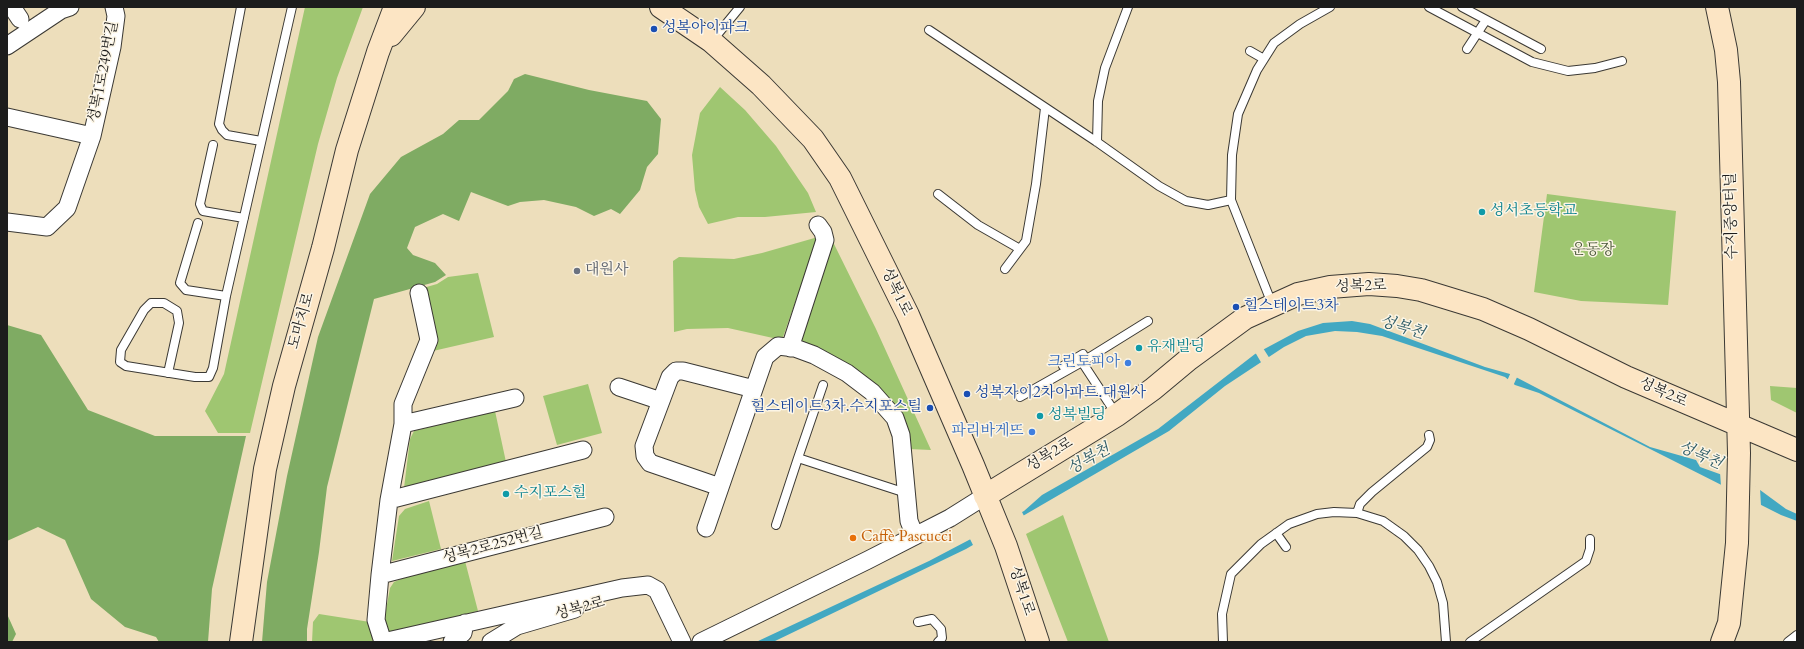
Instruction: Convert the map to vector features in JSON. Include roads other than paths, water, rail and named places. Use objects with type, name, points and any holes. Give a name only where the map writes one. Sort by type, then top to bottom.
[{"type":"street","points":[[7,46],[62,10],[70,7]]},
{"type":"street","name":"성복1로249번길","points":[[7,222],[47,227],[67,208],[92,136],[112,47],[116,16],[114,7]]},
{"type":"street","points":[[378,52],[380,7]]},
{"type":"street","name":"도마치로","points":[[241,642],[265,469],[284,386],[323,248],[347,150],[378,52],[395,7]]},
{"type":"street","points":[[378,52],[414,7]]},
{"type":"street","name":"성복1로","points":[[660,7],[712,41],[761,85],[813,139],[840,178],[908,315],[989,504],[1006,546],[1038,642]]},
{"type":"street","name":"수지중앙터널","points":[[1717,7],[1726,50],[1729,82],[1739,453],[1737,531],[1729,623],[1722,642]]},
{"type":"street","name":"성복1로249번길","points":[[7,117],[92,136]]},
{"type":"street","points":[[790,348],[825,240],[823,232],[818,225]]},
{"type":"street","name":"성복2로","points":[[701,642],[915,536],[989,504],[1153,389],[1222,334],[1246,318],[1298,294],[1330,287],[1369,284],[1397,286],[1421,290],[1484,309],[1529,329],[1626,377],[1797,450]]},
{"type":"street","points":[[419,293],[429,340],[403,404],[403,424],[389,500],[376,620],[383,642],[622,588]]},
{"type":"street","points":[[706,528],[765,357],[778,346],[814,355],[848,373],[872,392],[895,418],[901,435],[909,521],[915,536]]},
{"type":"street","points":[[720,487],[650,463],[645,456],[644,446],[670,377],[676,371],[683,371],[754,389]]},
{"type":"street","points":[[619,387],[661,401]]},
{"type":"street","points":[[403,424],[515,398]]},
{"type":"street","points":[[389,500],[583,450]]},
{"type":"street","name":"성복2로252번길","points":[[380,575],[605,517]]},
{"type":"street","name":"성복2로","points":[[491,642],[517,626],[591,604],[612,600],[622,588],[648,585],[657,590],[682,642]]},
{"type":"street","points":[[452,642],[463,633],[465,623]]},
{"type":"lane","points":[[241,7],[219,124],[222,130],[228,135],[261,141]]},
{"type":"lane","points":[[168,373],[179,324],[177,311],[164,303],[151,303],[138,318],[121,350],[120,362],[126,366],[168,373],[208,377],[213,368],[226,296],[292,7]]},
{"type":"lane","points":[[712,41],[740,7]]},
{"type":"lane","points":[[1097,142],[1098,101],[1104,68],[1128,7]]},
{"type":"lane","points":[[1272,305],[1231,200],[1232,155],[1238,114],[1264,59],[1274,43],[1300,24],[1330,7]]},
{"type":"lane","points":[[1429,7],[1532,62],[1568,71],[1595,68],[1622,61]]},
{"type":"lane","points":[[1462,7],[1541,49]]},
{"type":"lane","points":[[1467,49],[1486,20]]},
{"type":"lane","points":[[929,30],[1097,142],[1159,186],[1186,201],[1208,205],[1231,200]]},
{"type":"lane","points":[[1250,52],[1264,59]]},
{"type":"lane","points":[[1005,269],[1026,241],[1036,184],[1045,108]]},
{"type":"lane","points":[[213,145],[200,204],[203,211],[244,218]]},
{"type":"lane","points":[[938,194],[978,225],[1020,248]]},
{"type":"lane","points":[[198,222],[180,283],[186,290],[191,292],[226,296]]},
{"type":"lane","points":[[1020,397],[1080,359],[1148,321]]},
{"type":"lane","points":[[1063,366],[1080,359],[1094,348]]},
{"type":"lane","points":[[1080,359],[1117,415]]},
{"type":"lane","points":[[776,525],[823,385]]},
{"type":"lane","points":[[1357,514],[1360,504],[1372,492],[1427,447],[1430,440],[1429,435]]},
{"type":"lane","points":[[798,458],[906,493]]},
{"type":"lane","points":[[1223,642],[1222,614],[1232,574],[1246,558],[1276,533],[1301,518],[1334,512],[1357,514],[1383,522],[1404,536],[1418,550],[1429,566],[1437,582],[1443,603],[1446,642]]},
{"type":"lane","points":[[1276,533],[1286,548]]},
{"type":"lane","points":[[1470,642],[1586,561],[1590,549],[1590,539]]},
{"type":"lane","points":[[918,622],[932,618],[941,629],[942,638],[938,642]]},
{"type":"lane","points":[[1788,642],[1797,635]]},
{"type":"water","points":[[1352,321],[1370,324],[1485,367],[1510,374],[1650,447],[1696,460],[1700,467],[1756,487],[1786,509],[1797,514],[1797,521],[1781,515],[1539,393],[1515,385],[1505,377],[1382,336],[1357,332],[1335,331],[1306,336],[1284,347],[1225,386],[1169,431],[966,549],[773,642],[756,642],[929,561],[1024,511],[1042,495],[1158,429],[1255,354],[1298,331],[1323,323]]},
{"type":"place","name":"성복아이파크","points":[[654,29]]},
{"type":"place","name":"성서초등학교","points":[[1482,212]]},
{"type":"place","name":"대원사","points":[[577,271]]},
{"type":"place","name":"힐스테이트3차","points":[[1236,307]]},
{"type":"place","name":"유재빌딩","points":[[1139,348]]},
{"type":"place","name":"크린토피아","points":[[1128,363]]},
{"type":"place","name":"성복자이2차아파트.대원사","points":[[967,394]]},
{"type":"place","name":"힐스테이트3차.수지포스틸","points":[[930,408]]},
{"type":"place","name":"성복빌딩","points":[[1040,416]]},
{"type":"place","name":"파리바게뜨","points":[[1032,432]]},
{"type":"place","name":"수지포스힐","points":[[506,494]]},
{"type":"place","name":"Caffè Pascucci","points":[[853,538]]},
{"type":"park label","name":"운동장","points":[[1593,251]]},
{"type":"water label","name":"성복천","points":[[1402,328]]},
{"type":"water label","name":"성복천","points":[[1700,456]]},
{"type":"water label","name":"성복천","points":[[1089,460]]}]
